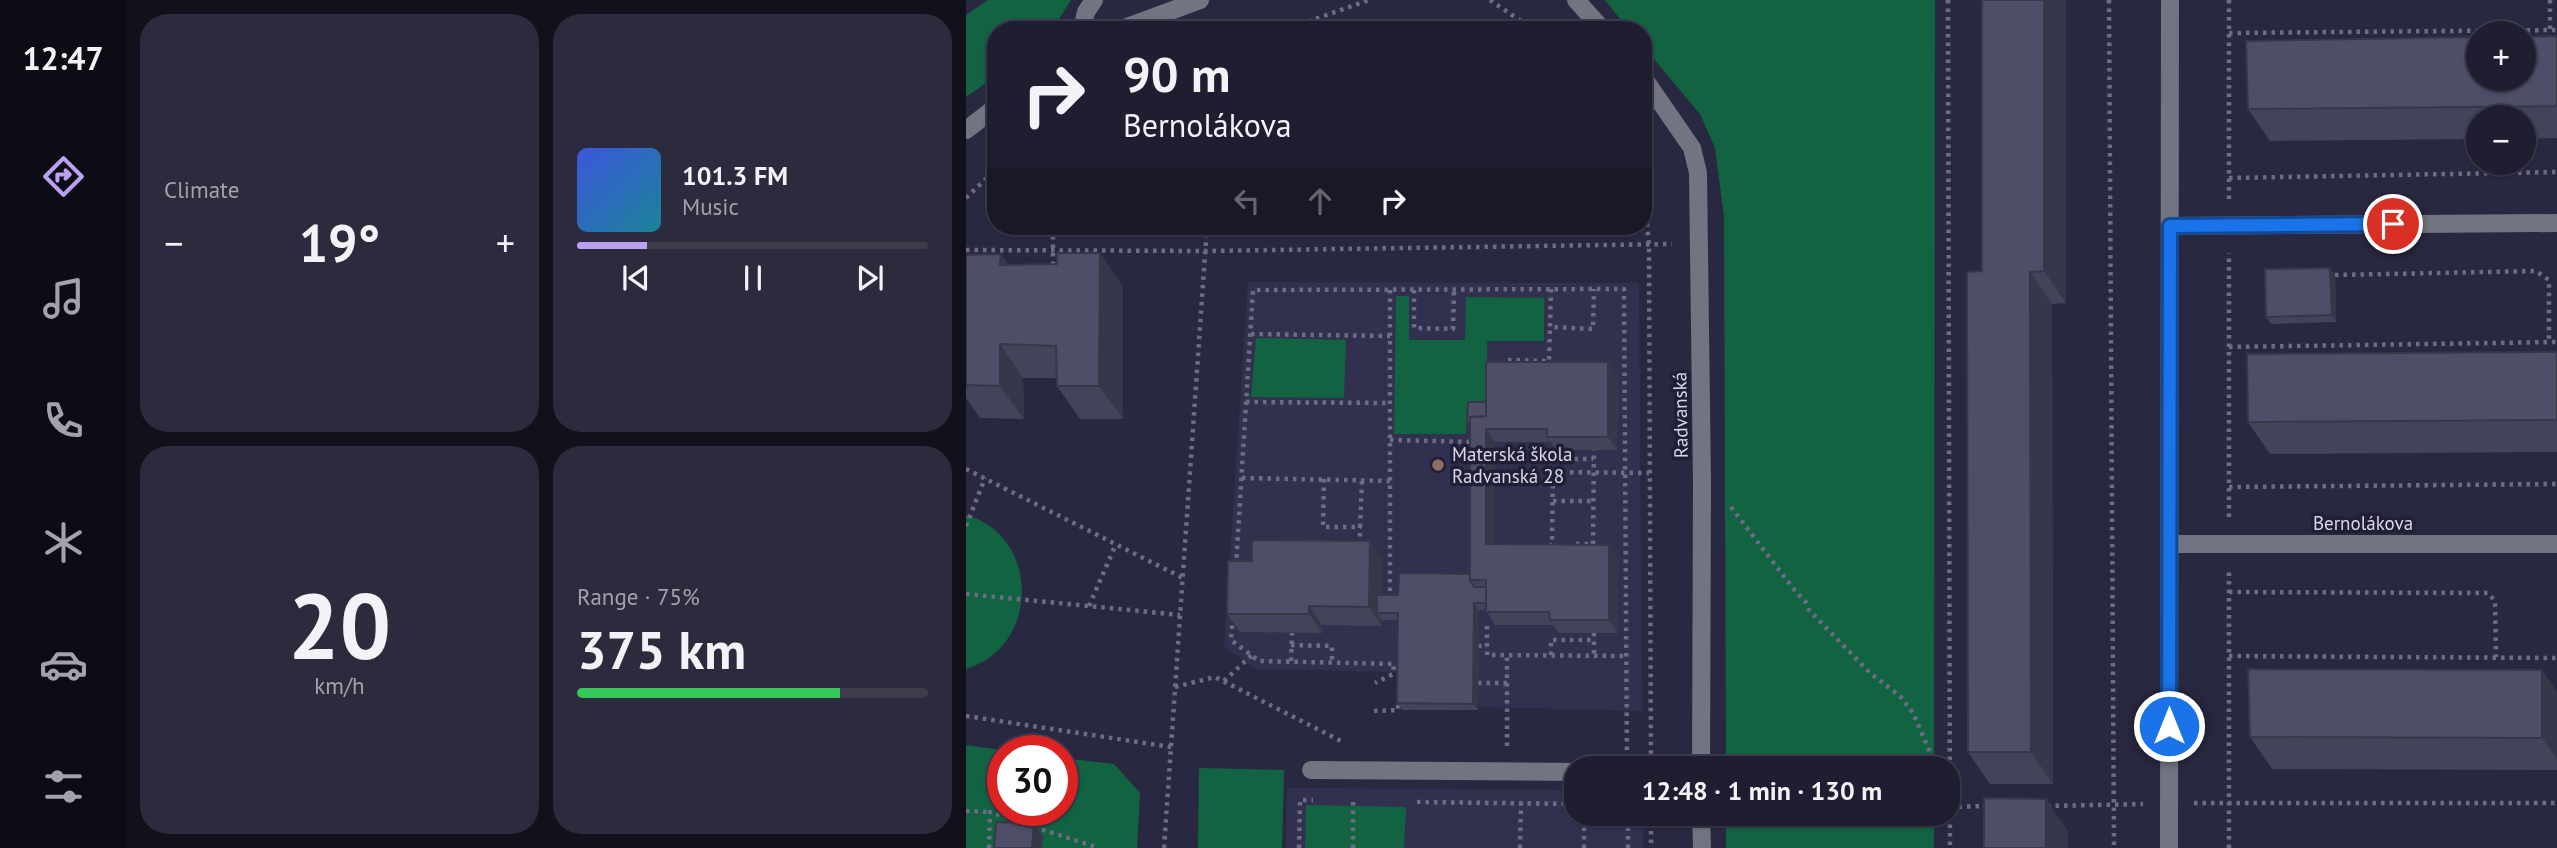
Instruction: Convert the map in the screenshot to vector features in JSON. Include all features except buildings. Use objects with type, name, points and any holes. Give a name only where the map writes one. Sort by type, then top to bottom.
[{"type":"street","points":[[1084,21],[1094,0]]},
{"type":"street","points":[[1143,21],[1200,0]]},
{"type":"street","points":[[1576,0],[1596,21]]},
{"type":"street","points":[[2169,848],[2170,0]]},
{"type":"street","name":"Radvanská","points":[[1652,90],[1692,148],[1698,173],[1702,482],[1701,756]]},
{"type":"street","points":[[966,130],[987,114]]},
{"type":"street","points":[[2170,226],[2557,223]]},
{"type":"street","name":"Bernolákova","points":[[2169,544],[2557,544]]},
{"type":"street","points":[[1311,770],[1564,772]]},
{"type":"street","points":[[1702,826],[1702,848]]},
{"type":"path","points":[[1309,21],[1369,0]]},
{"type":"path","points":[[1948,0],[1949,756]]},
{"type":"path","points":[[2109,0],[2114,848]]},
{"type":"path","points":[[2229,0],[2229,848]]},
{"type":"path","points":[[2550,0],[2550,30]]},
{"type":"path","points":[[1494,1],[1522,21]]},
{"type":"path","points":[[2229,33],[2557,30]]},
{"type":"path","points":[[2229,178],[2557,172]]},
{"type":"path","points":[[966,198],[987,178]]},
{"type":"path","points":[[1053,235],[1053,265]]},
{"type":"path","points":[[1164,848],[1207,235]]},
{"type":"path","points":[[1648,235],[1651,756]]},
{"type":"path","points":[[966,250],[1206,251],[1699,243]]},
{"type":"path","points":[[2335,275],[2536,271],[2549,280],[2549,342]]},
{"type":"path","points":[[1415,290],[1414,328],[1453,329],[1454,289]]},
{"type":"path","points":[[1508,360],[1549,361],[1551,289]]},
{"type":"path","points":[[1550,327],[1593,329],[1594,289]]},
{"type":"path","points":[[1236,572],[1254,290],[1624,289],[1627,756]]},
{"type":"path","points":[[1390,290],[1390,592]]},
{"type":"path","points":[[1251,334],[1390,336]]},
{"type":"path","points":[[2229,347],[2557,342]]},
{"type":"path","points":[[1247,402],[1390,403]]},
{"type":"path","points":[[1390,440],[1477,443]]},
{"type":"path","points":[[1576,544],[1593,544],[1594,450]]},
{"type":"path","points":[[1541,545],[1552,545],[1553,459],[1593,459]]},
{"type":"path","points":[[966,468],[1183,578]]},
{"type":"path","points":[[1552,472],[1649,473]]},
{"type":"path","points":[[966,526],[985,478]]},
{"type":"path","points":[[1242,478],[1390,481]]},
{"type":"path","points":[[1324,479],[1323,527],[1360,527]]},
{"type":"path","points":[[1349,545],[1360,545],[1362,480]]},
{"type":"path","points":[[1702,482],[1724,495],[1805,601],[1809,610],[1870,673],[1900,696],[1913,713],[1932,756]]},
{"type":"path","points":[[2229,487],[2557,484]]},
{"type":"path","points":[[1553,501],[1593,501]]},
{"type":"path","points":[[1089,606],[1116,544]]},
{"type":"path","points":[[2229,592],[2488,593],[2496,601],[2496,657]]},
{"type":"path","points":[[966,594],[1180,615]]},
{"type":"path","points":[[1233,613],[1231,640],[1259,661],[1394,664],[1393,674],[1375,683]]},
{"type":"path","points":[[1487,626],[1487,655],[1627,656]]},
{"type":"path","points":[[1291,661],[1292,633]]},
{"type":"path","points":[[1594,633],[1594,655]]},
{"type":"path","points":[[1552,655],[1551,640],[1594,640]]},
{"type":"path","points":[[1291,645],[1332,646],[1332,663]]},
{"type":"path","points":[[1478,646],[1487,646]]},
{"type":"path","points":[[1224,681],[1252,655]]},
{"type":"path","points":[[1507,655],[1507,772]]},
{"type":"path","points":[[2229,656],[2557,658]]},
{"type":"path","points":[[1175,687],[1215,677],[1351,746]]},
{"type":"path","points":[[1478,683],[1508,683]]},
{"type":"path","points":[[1374,711],[1398,710],[1399,695]]},
{"type":"path","points":[[966,716],[1171,747]]},
{"type":"path","points":[[1299,848],[1300,800],[1326,801]]},
{"type":"path","points":[[1340,801],[1366,801]]},
{"type":"path","points":[[1353,801],[1353,848]]},
{"type":"path","points":[[1405,802],[1564,804]]},
{"type":"path","points":[[1520,848],[1521,803]]},
{"type":"path","points":[[2046,806],[2557,803]]},
{"type":"path","points":[[1960,807],[1991,806]]},
{"type":"path","points":[[966,811],[987,813]]},
{"type":"path","points":[[989,848],[990,826]]},
{"type":"path","points":[[1030,826],[1099,848]]},
{"type":"path","points":[[1584,826],[1584,848]]},
{"type":"path","points":[[1628,826],[1628,848]]},
{"type":"path","points":[[1651,826],[1651,848]]},
{"type":"path","points":[[1950,826],[1951,848]]},
{"type":"shaded area","name":"Materská škola Radvanská 28","points":[[1248,282],[1639,283],[1642,711],[1478,707],[1478,710],[1402,672],[1255,669],[1224,647]]},
{"type":"shaded area","points":[[1287,788],[1564,790],[1564,826],[1643,826],[1643,848],[1286,848]]},
{"type":"green space","points":[[988,0],[1071,0],[1058,21],[987,21],[987,82],[966,97],[966,15]]},
{"type":"green space","points":[[1605,0],[1935,0],[1934,756],[1726,756],[1724,217],[1715,148],[1700,114],[1652,57],[1652,21],[1622,21]]},
{"type":"green space","points":[[1396,296],[1409,296],[1409,340],[1465,340],[1466,297],[1544,298],[1544,341],[1487,341],[1487,401],[1467,401],[1466,434],[1394,434]]},
{"type":"green space","points":[[1256,338],[1346,340],[1344,398],[1251,397]]},
{"type":"green space","points":[[966,515],[991,527],[1008,545],[1018,567],[1022,592],[1018,616],[1008,639],[990,657],[966,669]]},
{"type":"green space","points":[[966,745],[987,748],[987,826],[1078,826],[1078,760],[1114,764],[1140,793],[1137,848],[966,848]]},
{"type":"green space","points":[[1199,768],[1284,770],[1282,848],[1198,848]]},
{"type":"green space","points":[[1306,805],[1406,807],[1404,848],[1305,848]]},
{"type":"green space","points":[[1726,826],[1934,826],[1934,848],[1726,848]]},
{"type":"place","name":"Materská škola Radvanská 28","points":[[1438,465]]},
{"type":"route","points":[[2169,726],[2170,226],[2393,224]]}]
